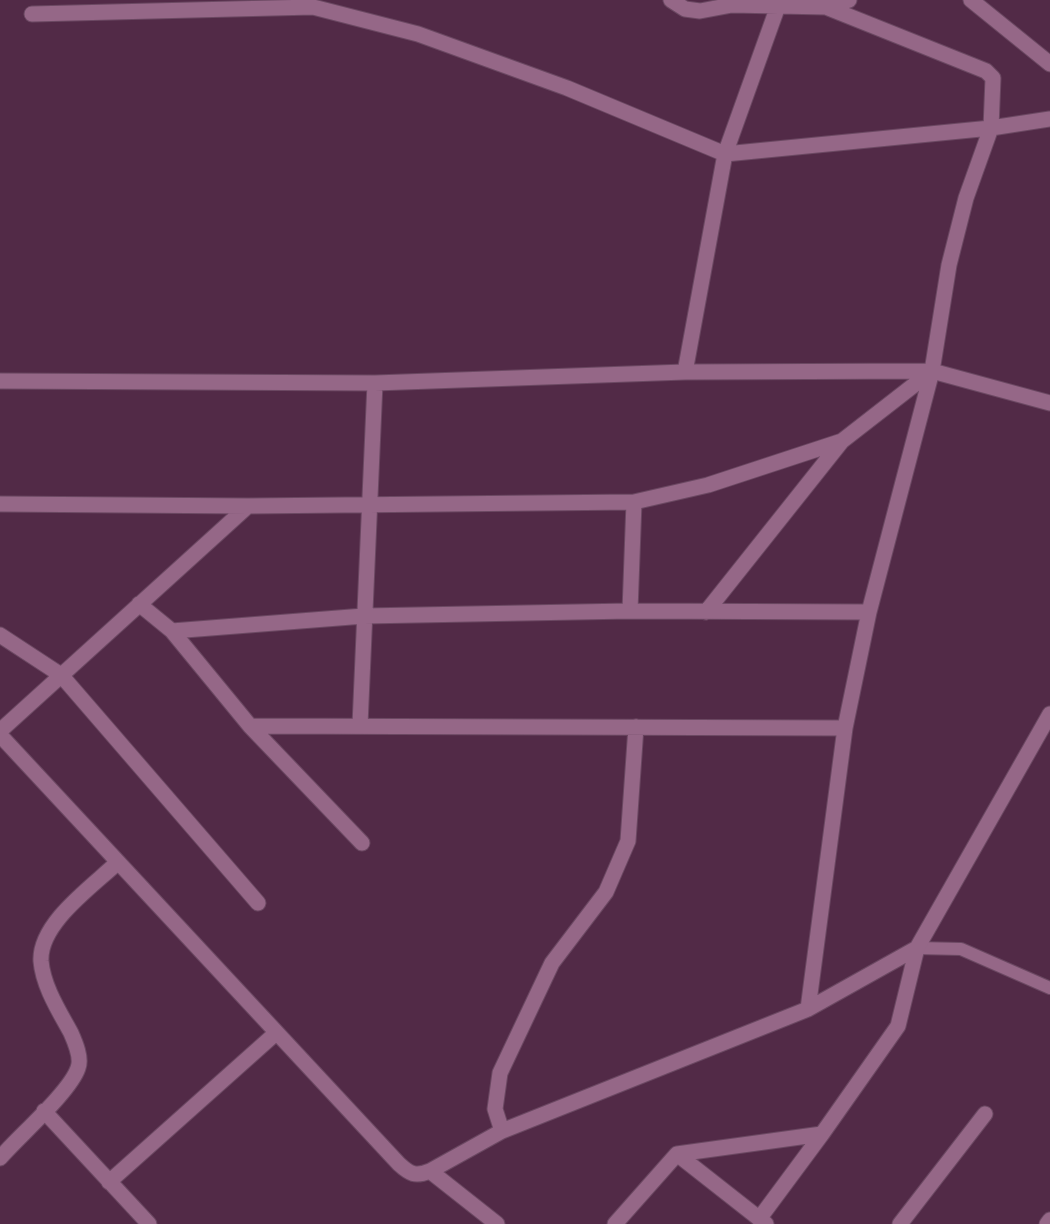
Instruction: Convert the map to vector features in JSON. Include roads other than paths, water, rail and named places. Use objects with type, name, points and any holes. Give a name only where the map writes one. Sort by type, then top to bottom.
[{"type":"street","points":[[672,0],[685,9],[700,11],[732,5],[778,3],[826,7],[986,72],[993,78],[991,128],[966,198],[949,265],[932,371],[869,612],[845,728],[808,1009]]},
{"type":"street","points":[[826,7],[849,0]]},
{"type":"street","points":[[970,0],[1050,64]]},
{"type":"street","points":[[686,372],[724,154],[778,3]]},
{"type":"street","points":[[32,14],[313,7],[418,34],[567,88],[724,154],[991,128],[1050,119]]},
{"type":"street","points":[[706,612],[842,441],[932,371]]},
{"type":"street","points":[[0,381],[375,383],[686,372],[932,371],[1050,403]]},
{"type":"street","points":[[360,725],[375,383]]},
{"type":"street","points":[[0,504],[369,506],[634,502],[708,485],[842,441]]},
{"type":"street","points":[[630,611],[634,502]]},
{"type":"street","points":[[248,506],[0,733],[276,1033],[412,1175],[429,1171],[502,1131],[808,1009],[917,948]]},
{"type":"street","points":[[140,604],[172,631],[250,726],[362,843]]},
{"type":"street","points":[[172,631],[364,616],[630,611],[869,612]]},
{"type":"street","points":[[0,635],[61,675],[258,903]]},
{"type":"street","points":[[677,1154],[762,1222],[898,1026],[917,948],[1050,714]]},
{"type":"street","points":[[250,726],[845,728]]},
{"type":"street","points":[[502,1131],[495,1109],[500,1072],[552,963],[606,892],[628,841],[636,727]]},
{"type":"street","points":[[0,1158],[69,1083],[79,1066],[78,1050],[49,990],[41,962],[42,948],[56,919],[118,862]]},
{"type":"street","points":[[109,1182],[276,1033]]},
{"type":"street","points":[[44,1111],[142,1221]]},
{"type":"street","points":[[900,1224],[984,1114]]},
{"type":"street","points":[[615,1224],[677,1154],[822,1134]]},
{"type":"street","points":[[429,1171],[497,1224]]},
{"type":"street","points":[[1047,1224],[1050,1220]]},
{"type":"lane","points":[[917,948],[961,949],[1050,988]]}]
